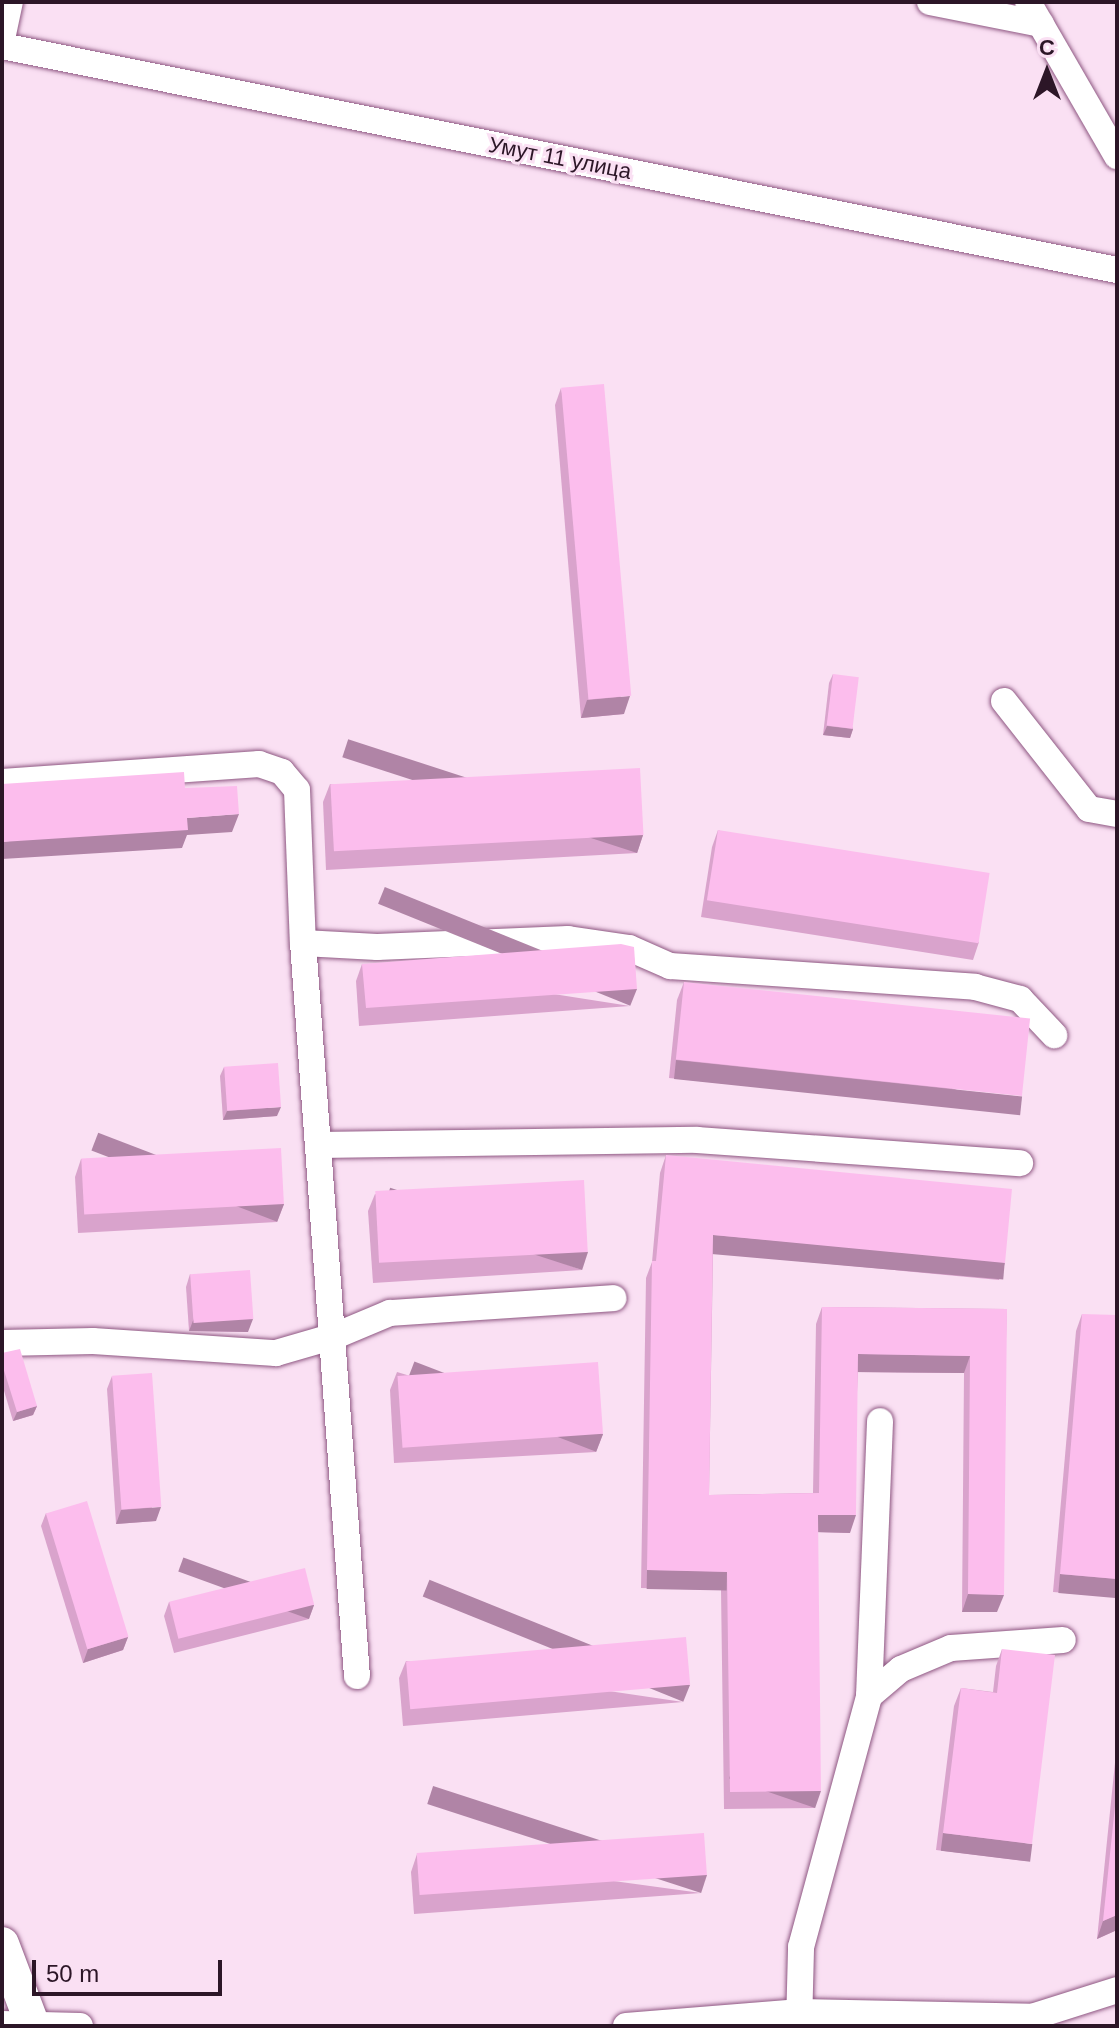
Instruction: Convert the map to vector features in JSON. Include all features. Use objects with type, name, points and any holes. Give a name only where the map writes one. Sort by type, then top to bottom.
[{"type":"main road","points":[[2,1944],[33,2026]]},
{"type":"street","points":[[2,39],[10,2]]},
{"type":"street","points":[[930,2],[1034,13],[1117,156]]},
{"type":"street","name":"Умут 11 улица","points":[[2,46],[1117,270]]},
{"type":"street","points":[[1004,701],[1089,809],[1117,814]]},
{"type":"street","points":[[2,782],[273,766],[297,790],[303,943],[335,1336],[357,1676]]},
{"type":"street","points":[[303,943],[377,947],[568,939],[629,948],[670,966],[975,987],[1020,999],[1054,1035]]},
{"type":"street","points":[[318,1145],[697,1140],[1020,1163]]},
{"type":"street","points":[[2,1343],[93,1341],[276,1353],[335,1336],[390,1313],[613,1298]]},
{"type":"street","points":[[800,2019],[801,1947],[869,1696],[880,1421]]},
{"type":"street","points":[[869,1696],[901,1669],[951,1648],[1063,1640]]},
{"type":"street","points":[[626,2026],[800,2019],[1032,2017],[1117,1990]]},
{"type":"street","points":[[2,2024],[80,2026]]},
{"type":"building","points":[[604,384],[631,696],[588,700],[561,388]]},
{"type":"building","points":[[833,674],[859,677],[852,729],[827,726]]},
{"type":"building","points":[[640,768],[644,835],[334,851],[330,784]]},
{"type":"building","points":[[184,772],[185,788],[237,786],[239,814],[187,818],[188,830],[2,842],[2,784]]},
{"type":"building","points":[[718,830],[990,873],[979,943],[707,900]]},
{"type":"building","points":[[621,944],[634,947],[637,989],[366,1008],[362,964]]},
{"type":"building","points":[[684,982],[1030,1018],[1022,1096],[676,1060]]},
{"type":"building","points":[[278,1063],[281,1107],[227,1111],[224,1067]]},
{"type":"building","points":[[281,1148],[284,1204],[84,1214],[81,1158]]},
{"type":"building","points":[[666,1155],[1012,1189],[1005,1263],[713,1235],[709,1495],[819,1493],[822,1307],[1007,1309],[1004,1595],[968,1594],[970,1356],[858,1354],[856,1515],[818,1515],[821,1791],[730,1792],[727,1572],[647,1570],[652,1261],[656,1261]]},
{"type":"building","points":[[584,1180],[588,1252],[379,1263],[375,1191]]},
{"type":"building","points":[[250,1270],[253,1319],[194,1323],[190,1274]]},
{"type":"building","points":[[1082,1314],[1117,1315],[1117,1579],[1060,1574]]},
{"type":"building","points":[[20,1349],[37,1406],[17,1412],[2,1364],[2,1353]]},
{"type":"building","points":[[598,1362],[603,1434],[403,1448],[397,1376]]},
{"type":"building","points":[[152,1373],[161,1507],[121,1509],[112,1376]]},
{"type":"building","points":[[87,1501],[129,1637],[87,1649],[46,1514]]},
{"type":"building","points":[[305,1568],[314,1605],[178,1639],[169,1602]]},
{"type":"building","points":[[686,1637],[690,1685],[410,1709],[406,1661]]},
{"type":"building","points":[[1002,1649],[1055,1655],[1032,1844],[943,1833],[961,1688],[997,1693]]},
{"type":"building","points":[[1117,1787],[1117,1915],[1103,1921]]},
{"type":"building","points":[[704,1833],[707,1875],[420,1895],[417,1853]]}]
